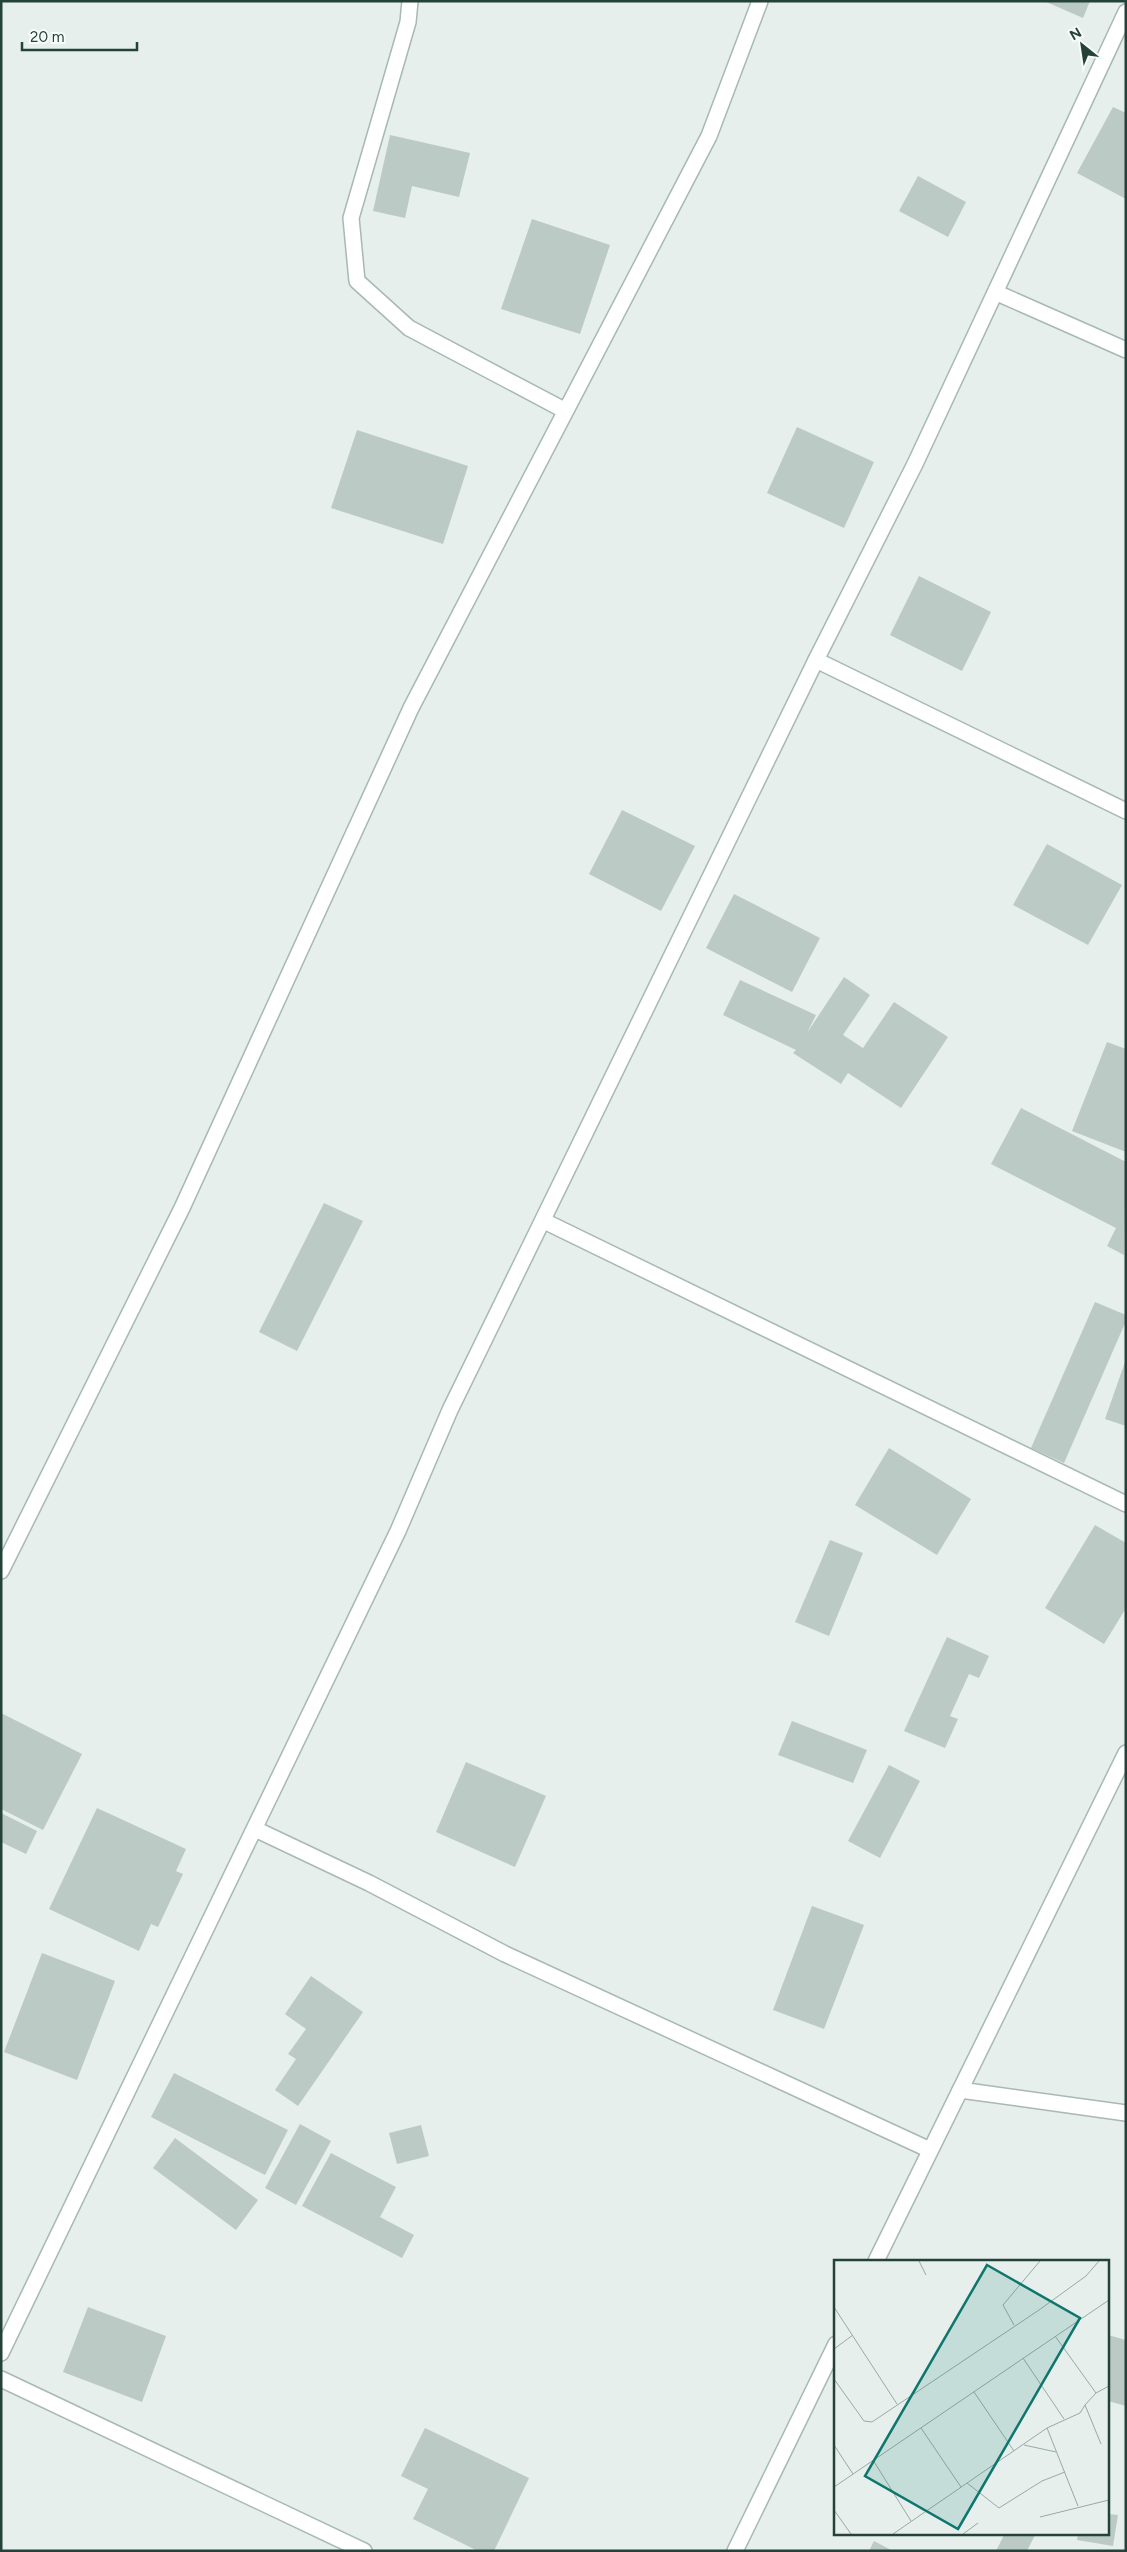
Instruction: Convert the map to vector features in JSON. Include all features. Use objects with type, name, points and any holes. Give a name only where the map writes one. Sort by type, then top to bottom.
[{"type":"street","points":[[410,1],[408,22],[351,218],[356,281],[409,328],[564,410]]},
{"type":"street","points":[[1,1571],[182,1208],[411,708],[564,410],[709,136],[760,1]]},
{"type":"street","points":[[1,2353],[398,1532],[450,1410],[544,1221],[816,660],[915,464],[1126,12]]},
{"type":"street","points":[[996,293],[1126,350]]},
{"type":"street","points":[[816,660],[1126,811]]},
{"type":"street","points":[[544,1221],[1126,1504]]},
{"type":"street","points":[[876,2260],[1126,1753]]},
{"type":"street","points":[[255,1829],[369,1883],[505,1954],[930,2150]]},
{"type":"street","points":[[960,2090],[1126,2113]]},
{"type":"street","points":[[735,2551],[834,2348]]},
{"type":"street","points":[[1,2379],[364,2551]]},
{"type":"building","points":[[1044,1],[1090,1],[1083,18]]},
{"type":"building","points":[[1113,107],[1126,113],[1126,199],[1077,173]]},
{"type":"building","points":[[390,135],[470,153],[459,197],[412,186],[405,218],[373,211]]},
{"type":"building","points":[[918,176],[966,202],[948,237],[899,211]]},
{"type":"building","points":[[532,219],[610,245],[580,334],[501,309]]},
{"type":"building","points":[[797,427],[874,462],[844,528],[767,493]]},
{"type":"building","points":[[357,430],[468,466],[443,544],[331,508]]},
{"type":"building","points":[[919,576],[991,612],[962,671],[890,635]]},
{"type":"building","points":[[622,810],[695,846],[661,911],[589,874]]},
{"type":"building","points":[[1047,844],[1122,885],[1088,945],[1013,905]]},
{"type":"building","points":[[734,894],[820,938],[792,992],[706,948]]},
{"type":"building","points":[[844,977],[870,995],[843,1035],[863,1048],[894,1002],[948,1037],[901,1108],[848,1073],[841,1084],[793,1053],[796,1050],[723,1015],[740,980],[816,1015],[807,1033]]},
{"type":"building","points":[[1107,1042],[1126,1049],[1126,1152],[1072,1131]]},
{"type":"building","points":[[1021,1108],[1126,1162],[1124,1255],[1107,1246],[1116,1228],[991,1164]]},
{"type":"building","points":[[324,1203],[363,1221],[297,1351],[259,1332]]},
{"type":"building","points":[[1095,1302],[1126,1315],[1126,1321],[1064,1463],[1031,1448]]},
{"type":"building","points":[[1126,1362],[1126,1426],[1105,1419]]},
{"type":"building","points":[[889,1448],[971,1499],[937,1555],[855,1505]]},
{"type":"building","points":[[1095,1525],[1126,1543],[1126,1608],[1104,1644],[1045,1608]]},
{"type":"building","points":[[830,1540],[863,1553],[829,1636],[795,1622]]},
{"type":"building","points":[[947,1637],[989,1656],[979,1678],[969,1674],[950,1716],[958,1719],[945,1748],[904,1731]]},
{"type":"building","points":[[1,1713],[82,1754],[43,1830],[1,1809]]},
{"type":"building","points":[[792,1721],[867,1750],[853,1783],[778,1755]]},
{"type":"building","points":[[466,1762],[546,1796],[515,1867],[436,1832]]},
{"type":"building","points":[[889,1765],[920,1781],[880,1858],[848,1841]]},
{"type":"building","points":[[97,1808],[186,1849],[176,1871],[183,1874],[158,1927],[151,1924],[139,1951],[49,1909]]},
{"type":"building","points":[[1,1813],[37,1831],[26,1854],[1,1842]]},
{"type":"building","points":[[812,1906],[864,1925],[824,2029],[773,2010]]},
{"type":"building","points":[[42,1953],[115,1981],[77,2080],[4,2052]]},
{"type":"building","points":[[311,1976],[363,2012],[298,2106],[275,2090],[296,2059],[288,2054],[306,2029],[285,2014]]},
{"type":"building","points":[[174,2073],[288,2130],[265,2175],[151,2117]]},
{"type":"building","points":[[300,2124],[331,2141],[296,2205],[265,2188]]},
{"type":"building","points":[[421,2125],[429,2156],[397,2164],[389,2133]]},
{"type":"building","points":[[175,2138],[258,2200],[236,2230],[153,2168]]},
{"type":"building","points":[[331,2153],[396,2187],[380,2217],[414,2235],[402,2258],[302,2206]]},
{"type":"building","points":[[88,2307],[166,2336],[142,2402],[63,2372]]},
{"type":"building","points":[[1110,2336],[1126,2340],[1126,2406],[1110,2402]]},
{"type":"building","points":[[425,2428],[529,2478],[494,2551],[478,2551],[413,2519],[428,2489],[401,2476]]},
{"type":"building","points":[[1110,2514],[1118,2515],[1113,2546],[1077,2540],[1078,2534],[1110,2534]]},
{"type":"building","points":[[1004,2534],[1036,2534],[1027,2551],[996,2551]]},
{"type":"building","points":[[874,2541],[893,2551],[869,2551]]}]
